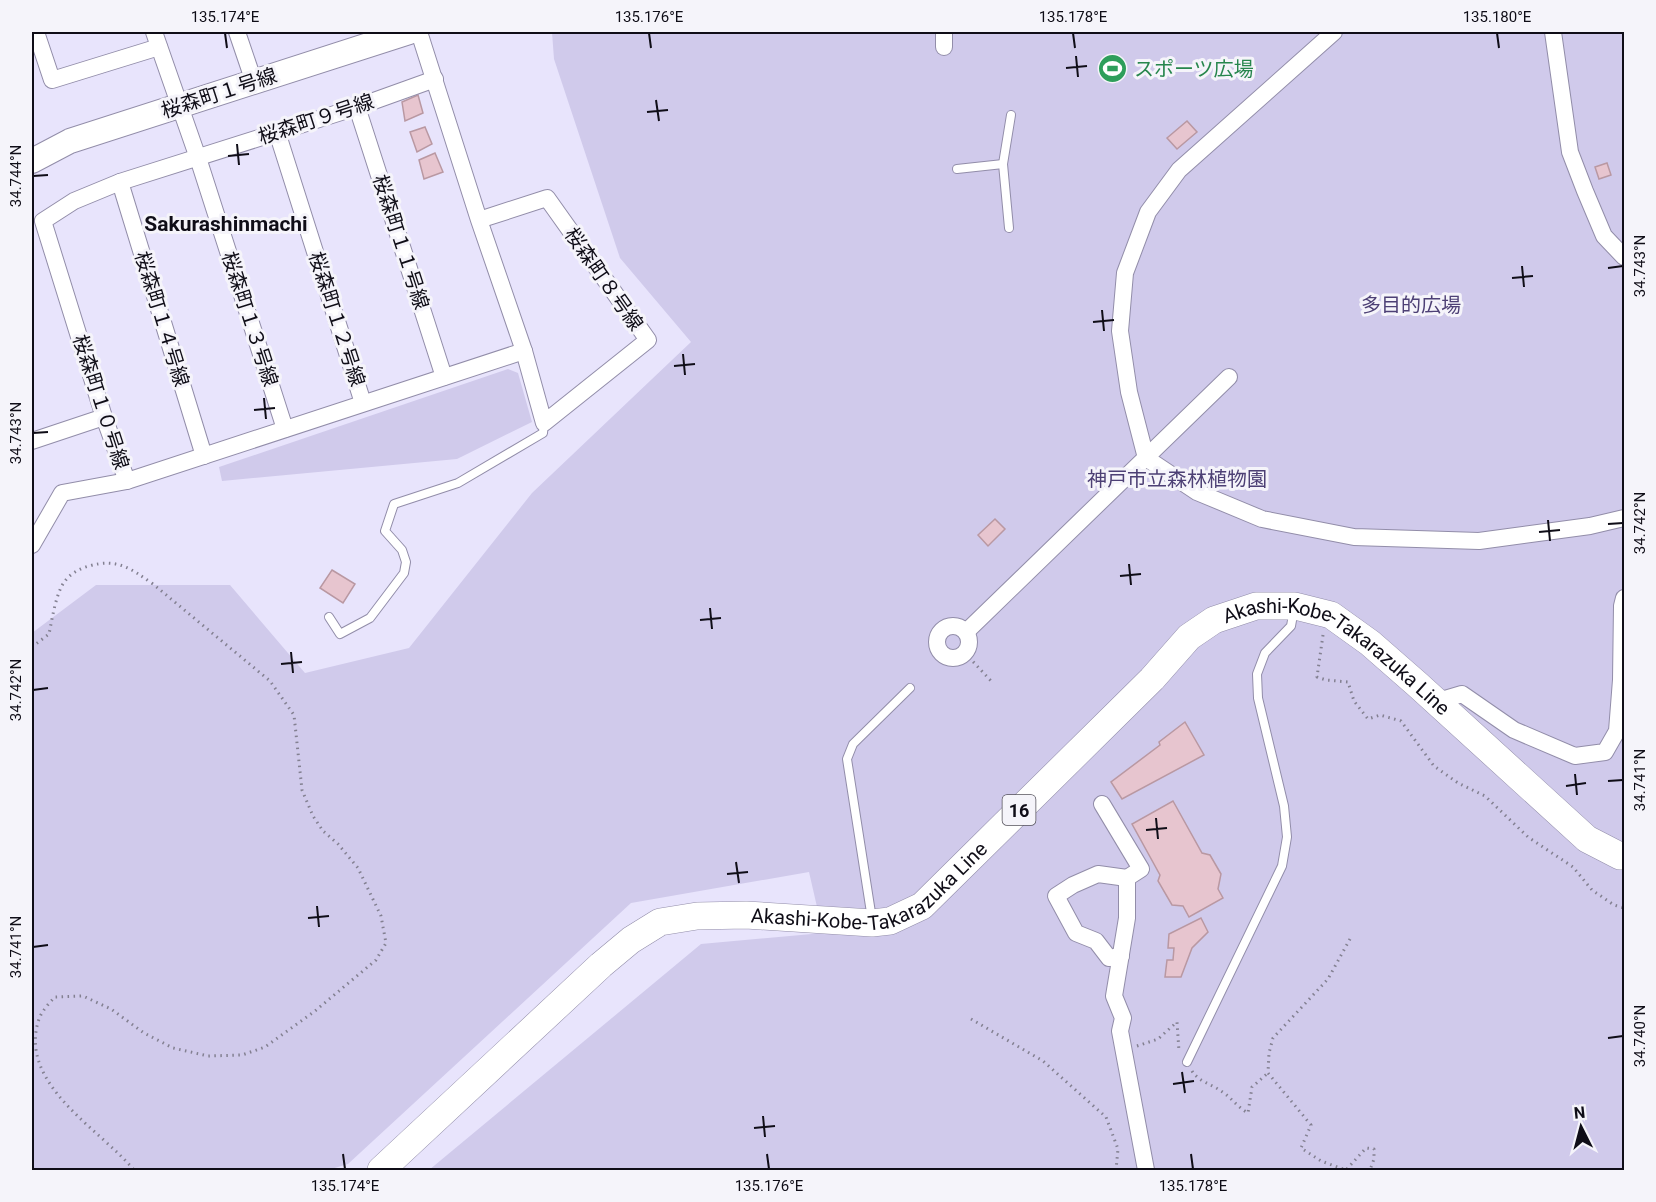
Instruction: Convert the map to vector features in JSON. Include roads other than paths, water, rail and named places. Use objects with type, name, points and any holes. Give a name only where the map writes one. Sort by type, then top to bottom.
[{"type":"main road","name":"Akashi-Kobe-Takarazuka Line","points":[[381,1170],[601,965],[631,940],[660,922],[697,916],[746,915],[872,923],[891,921],[922,906],[1152,679],[1189,637],[1214,620],[1256,606],[1295,606],[1330,615],[1370,643],[1587,839],[1624,856]]},
{"type":"street","points":[[36,32],[52,80],[156,39]]},
{"type":"street","points":[[237,32],[254,82]]},
{"type":"street","name":"桜森町１号線","points":[[32,161],[70,141],[409,32]]},
{"type":"street","points":[[419,32],[478,219],[524,351],[544,423]]},
{"type":"street","points":[[1334,32],[1179,170],[1148,212],[1125,273],[1120,331],[1129,392],[1146,458],[1197,492],[1262,519],[1354,537],[1479,541],[1590,526],[1624,518]]},
{"type":"street","points":[[1553,32],[1570,152],[1604,236],[1624,257]]},
{"type":"street","name":"桜森町１３号線","points":[[156,39],[198,158],[285,429]]},
{"type":"street","name":"桜森町９号線","points":[[198,158],[357,107],[435,79]]},
{"type":"street","name":"桜森町１１号線","points":[[357,107],[444,377]]},
{"type":"street","name":"桜森町１２号線","points":[[277,132],[363,403]]},
{"type":"street","name":"桜森町１０号線","points":[[198,158],[120,183],[74,201],[43,221],[126,481],[524,351]]},
{"type":"street","name":"桜森町１４号線","points":[[120,183],[204,456]]},
{"type":"street","name":"桜森町８号線","points":[[478,219],[547,198],[648,340],[544,423]]},
{"type":"street","points":[[966,632],[1229,377]]},
{"type":"street","points":[[32,441],[104,417]]},
{"type":"street","points":[[32,545],[62,493],[126,481]]},
{"type":"street","points":[[1435,702],[1462,694],[1514,730],[1575,756],[1605,752],[1617,731],[1624,598]]},
{"type":"street","points":[[948,626],[958,626],[966,632],[969,643],[965,653],[957,658],[947,657],[939,651],[937,641],[940,632],[948,626]]},
{"type":"street","points":[[1102,804],[1141,869],[1127,878],[1098,874],[1073,885],[1056,896],[1076,933],[1096,941],[1109,958],[1121,956]]},
{"type":"street","points":[[1127,878],[1127,918],[1114,996],[1123,1018],[1120,1031],[1146,1170]]},
{"type":"lane","points":[[1009,228],[1003,164],[1011,115]]},
{"type":"lane","points":[[957,169],[1003,164]]},
{"type":"lane","points":[[328,617],[340,634],[369,618],[404,573],[406,562],[402,550],[385,531],[394,504],[458,483],[543,433],[544,423]]},
{"type":"lane","points":[[1187,1062],[1282,866],[1287,837],[1284,806],[1258,698],[1257,674],[1265,653],[1291,626],[1295,606]]},
{"type":"lane","points":[[872,923],[847,759],[853,744],[910,688]]},
{"type":"place","name":"スポーツ広場","points":[[1113,69]]},
{"type":"district","name":"Sakurashinmachi","points":[[226,224]]},
{"type":"park label","name":"多目的広場","points":[[1411,305]]},
{"type":"park label","name":"神戸市立森林植物園","points":[[1177,479]]}]
